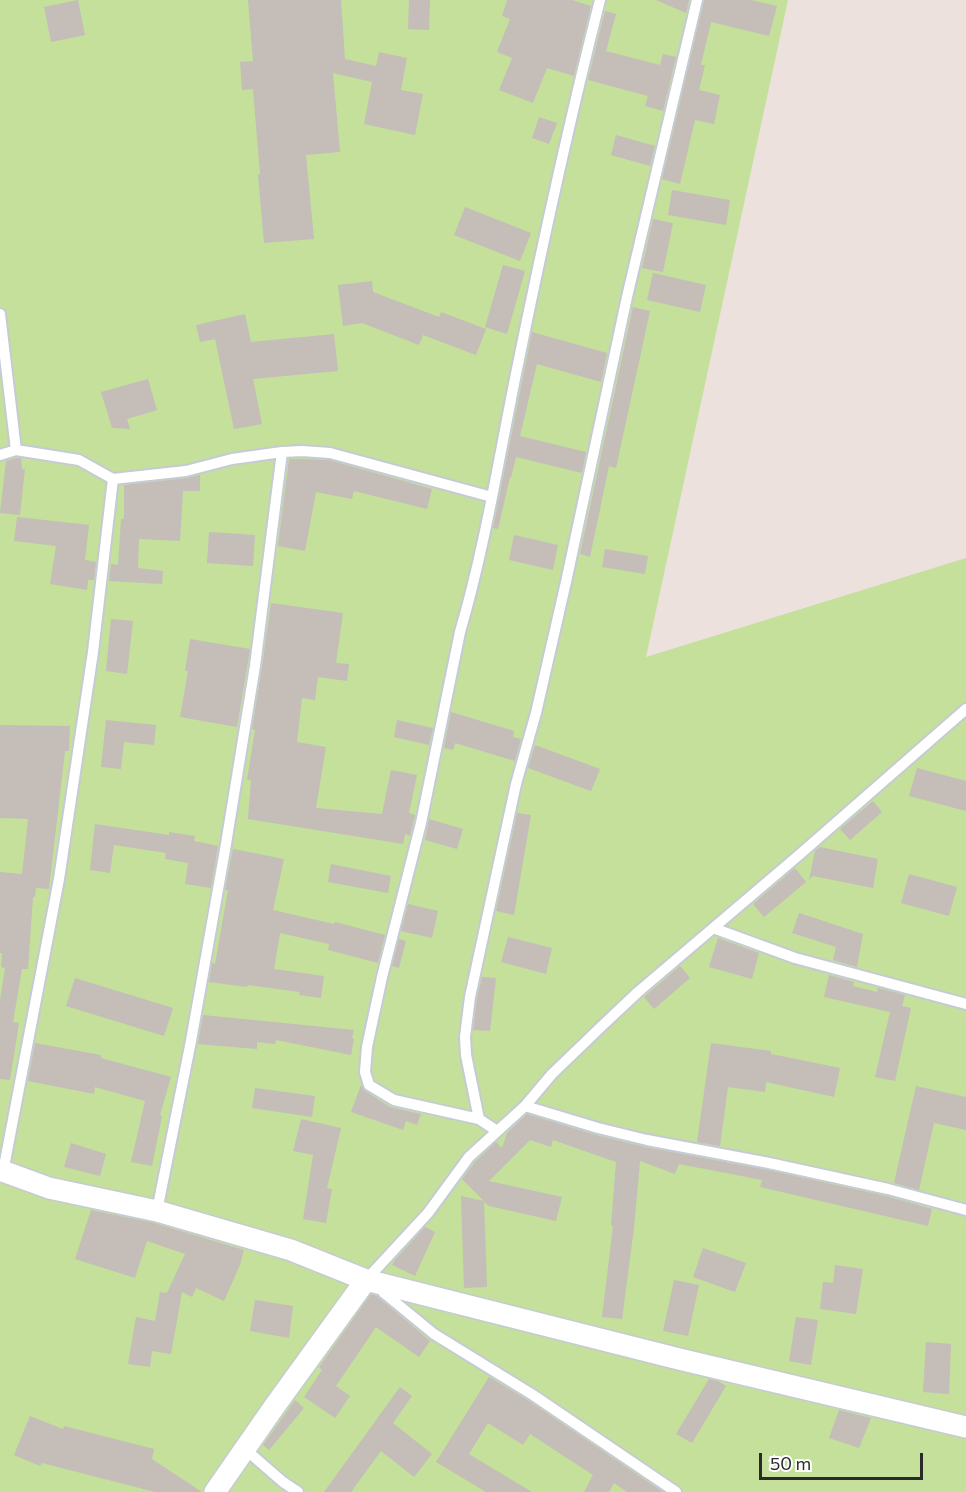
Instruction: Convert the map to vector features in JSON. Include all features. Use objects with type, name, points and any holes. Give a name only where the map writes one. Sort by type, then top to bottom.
[{"type":"street","points":[[2,1171],[49,1188],[157,1211],[291,1250],[372,1282],[679,1359],[966,1427]]},
{"type":"street","points":[[215,1492],[372,1282]]},
{"type":"lane","points":[[497,1131],[479,1119],[394,1100],[369,1084],[366,1072],[367,1047],[382,977],[421,823],[551,213],[600,0]]},
{"type":"lane","points":[[479,1119],[466,1055],[465,1037],[470,998],[516,783],[536,713],[627,297],[697,0]]},
{"type":"lane","points":[[0,314],[16,450]]},
{"type":"lane","points":[[0,455],[16,450],[79,460],[113,479],[186,471],[232,459],[282,452],[330,453],[492,497]]},
{"type":"lane","points":[[157,1211],[191,1041],[225,850],[255,666],[282,452]]},
{"type":"lane","points":[[2,1171],[59,879],[93,652],[113,479]]},
{"type":"lane","points":[[676,1492],[533,1395],[434,1334],[372,1282],[428,1213],[469,1157],[525,1106],[552,1074],[612,1016],[966,709]]},
{"type":"lane","points":[[713,928],[795,958],[966,1004]]},
{"type":"lane","points":[[525,1106],[647,1140],[780,1165],[888,1189],[966,1210]]},
{"type":"lane","points":[[245,1449],[298,1492]]},
{"type":"green space","points":[[0,0],[788,0],[646,657],[966,558],[966,1492],[0,1492]]},
{"type":"building","points":[[78,0],[85,35],[51,42],[44,7]]},
{"type":"building","points":[[248,0],[341,0],[345,59],[376,66],[379,52],[407,58],[401,90],[423,94],[415,135],[364,124],[372,82],[333,73],[340,152],[306,155],[314,239],[264,243],[253,89],[242,90],[240,62],[253,61]]},
{"type":"building","points":[[409,0],[430,0],[429,30],[408,29]]},
{"type":"building","points":[[507,0],[572,0],[591,6],[574,76],[547,68],[533,103],[499,90],[512,58],[497,52],[510,19],[502,16]]},
{"type":"building","points":[[656,0],[689,0],[686,13]]},
{"type":"building","points":[[704,0],[751,0],[777,6],[769,36],[711,22],[701,65],[705,65],[699,90],[720,95],[714,124],[695,120],[680,184],[662,179]]},
{"type":"building","points":[[605,11],[616,14],[606,51],[660,65],[663,54],[676,57],[663,111],[645,106],[648,96],[588,80]]},
{"type":"building","points":[[539,117],[557,123],[549,144],[532,138]]},
{"type":"building","points":[[616,135],[655,146],[650,166],[611,155]]},
{"type":"building","points":[[672,190],[730,200],[726,225],[668,215]]},
{"type":"building","points":[[465,207],[531,233],[520,261],[454,235]]},
{"type":"building","points":[[653,219],[673,223],[663,272],[642,268]]},
{"type":"building","points":[[503,265],[525,271],[507,334],[485,327]]},
{"type":"building","points":[[653,273],[706,285],[700,312],[647,300]]},
{"type":"building","points":[[372,281],[373,292],[439,317],[441,312],[486,329],[476,355],[423,335],[419,345],[362,323],[343,326],[338,285]]},
{"type":"building","points":[[633,307],[650,311],[616,468],[609,466],[590,557],[580,554]]},
{"type":"building","points":[[245,314],[251,342],[334,334],[338,371],[253,379],[262,424],[234,429],[215,339],[200,342],[196,325]]},
{"type":"building","points":[[532,332],[607,353],[601,382],[537,364],[520,436],[586,452],[582,473],[516,457],[498,529],[493,528]]},
{"type":"building","points":[[148,379],[157,410],[127,419],[130,429],[112,428],[101,392]]},
{"type":"building","points":[[21,458],[22,469],[25,469],[20,515],[0,513],[6,461]]},
{"type":"building","points":[[289,459],[329,460],[432,489],[427,509],[354,491],[352,499],[316,492],[305,551],[278,546]]},
{"type":"building","points":[[200,475],[200,491],[183,491],[180,541],[139,539],[138,568],[163,571],[162,584],[109,581],[111,564],[118,565],[121,519],[124,519],[124,485]]},
{"type":"building","points":[[17,517],[89,525],[85,560],[96,562],[94,580],[88,580],[87,590],[50,584],[56,546],[14,541]]},
{"type":"building","points":[[209,532],[255,535],[253,566],[207,563]]},
{"type":"building","points":[[514,535],[558,545],[553,570],[509,560]]},
{"type":"building","points":[[605,549],[648,556],[645,574],[602,567]]},
{"type":"building","points":[[271,603],[343,613],[336,663],[349,664],[347,681],[318,677],[315,700],[302,698],[297,742],[326,747],[316,808],[382,814],[391,770],[417,775],[409,813],[415,815],[410,836],[405,834],[403,844],[248,819],[251,780],[247,780],[255,730],[252,729]]},
{"type":"building","points":[[111,619],[133,621],[127,674],[106,671]]},
{"type":"building","points":[[190,639],[250,649],[237,727],[180,717],[188,671],[185,671]]},
{"type":"building","points":[[451,712],[514,731],[513,737],[521,739],[515,761],[455,743],[453,750],[444,748]]},
{"type":"building","points":[[106,720],[156,725],[154,745],[124,742],[121,769],[101,767]]},
{"type":"building","points":[[397,720],[433,728],[429,745],[394,737]]},
{"type":"building","points":[[0,725],[70,726],[69,751],[65,751],[49,889],[36,888],[35,897],[33,897],[28,969],[22,969],[13,1022],[19,1023],[10,1080],[0,1079],[0,1000],[5,968],[1,967],[2,953],[0,953],[0,872],[22,874],[28,819],[0,818]]},
{"type":"building","points":[[535,745],[600,769],[591,791],[528,768]]},
{"type":"building","points":[[917,768],[966,781],[966,811],[909,796]]},
{"type":"building","points":[[873,801],[882,812],[850,840],[840,829]]},
{"type":"building","points":[[517,813],[531,815],[514,915],[496,911]]},
{"type":"building","points":[[429,819],[463,829],[457,849],[425,840]]},
{"type":"building","points":[[95,824],[169,835],[169,832],[195,836],[194,841],[218,846],[211,888],[185,884],[188,863],[165,859],[166,853],[114,845],[110,873],[90,870]]},
{"type":"building","points":[[820,847],[878,859],[873,888],[813,876],[809,880],[815,851]]},
{"type":"building","points":[[233,849],[284,859],[273,910],[385,935],[378,963],[328,950],[329,944],[280,933],[274,969],[324,976],[321,998],[299,995],[300,992],[209,982],[212,963],[215,964]]},
{"type":"building","points":[[331,864],[391,876],[388,893],[328,882]]},
{"type":"building","points":[[795,868],[806,882],[764,917],[753,904]]},
{"type":"building","points":[[909,874],[957,887],[949,916],[901,903]]},
{"type":"building","points":[[408,904],[438,911],[432,938],[401,931]]},
{"type":"building","points":[[799,913],[863,934],[857,967],[833,960],[836,947],[792,933]]},
{"type":"building","points":[[508,937],[552,948],[546,974],[501,962]]},
{"type":"building","points":[[718,938],[759,953],[752,979],[709,967]]},
{"type":"building","points":[[399,939],[406,941],[399,968],[392,966]]},
{"type":"building","points":[[680,966],[690,978],[654,1009],[644,997]]},
{"type":"building","points":[[829,975],[854,982],[853,986],[877,992],[878,988],[905,995],[902,1006],[911,1008],[895,1081],[875,1077],[890,1012],[824,997]]},
{"type":"building","points":[[482,977],[496,978],[490,1031],[473,1030]]},
{"type":"building","points":[[75,978],[173,1008],[164,1036],[66,1006]]},
{"type":"building","points":[[203,1015],[354,1030],[351,1055],[276,1040],[275,1044],[257,1042],[257,1049],[198,1044]]},
{"type":"building","points":[[35,1043],[101,1055],[101,1058],[171,1077],[160,1115],[162,1116],[152,1166],[131,1162],[145,1101],[95,1087],[94,1094],[28,1081]]},
{"type":"building","points":[[711,1043],[771,1051],[771,1054],[840,1068],[834,1097],[766,1082],[765,1092],[728,1087],[720,1146],[697,1142]]},
{"type":"building","points":[[361,1085],[365,1091],[390,1107],[421,1114],[417,1125],[406,1121],[403,1130],[351,1112]]},
{"type":"building","points":[[916,1086],[966,1097],[966,1130],[934,1123],[919,1190],[894,1183]]},
{"type":"building","points":[[255,1088],[315,1096],[312,1117],[252,1108]]},
{"type":"building","points":[[527,1114],[645,1147],[768,1170],[886,1196],[932,1209],[928,1226],[760,1187],[762,1180],[679,1164],[675,1174],[640,1161],[622,1319],[602,1317],[613,1226],[611,1226],[616,1162],[553,1140],[551,1147],[530,1140],[489,1181],[562,1197],[556,1221],[489,1206],[484,1202],[487,1287],[464,1288],[461,1196],[484,1201],[462,1179],[475,1162],[496,1142],[502,1148],[507,1133]]},
{"type":"building","points":[[301,1119],[341,1128],[327,1188],[332,1189],[326,1223],[303,1219],[313,1155],[293,1151]]},
{"type":"building","points":[[71,1143],[106,1154],[100,1176],[64,1167]]},
{"type":"building","points":[[91,1210],[154,1223],[244,1250],[224,1301],[196,1288],[192,1297],[182,1292],[171,1354],[152,1351],[150,1367],[128,1364],[136,1317],[155,1321],[160,1292],[167,1293],[185,1254],[147,1241],[135,1278],[75,1259]]},
{"type":"building","points":[[425,1227],[435,1232],[415,1276],[392,1265],[394,1261]]},
{"type":"building","points":[[703,1248],[746,1263],[735,1292],[693,1277]]},
{"type":"building","points":[[835,1265],[863,1269],[856,1314],[820,1309],[823,1282],[833,1283]]},
{"type":"building","points":[[674,1280],[699,1285],[688,1336],[663,1331]]},
{"type":"building","points":[[371,1294],[377,1296],[430,1341],[419,1357],[376,1327],[336,1386],[350,1396],[335,1418],[304,1397],[322,1370],[319,1367]]},
{"type":"building","points":[[255,1300],[293,1306],[289,1338],[250,1331]]},
{"type":"building","points":[[796,1317],[818,1320],[811,1365],[789,1361]]},
{"type":"building","points":[[926,1342],[951,1344],[949,1394],[923,1392]]},
{"type":"building","points":[[489,1377],[529,1401],[663,1492],[627,1492],[614,1483],[609,1492],[584,1492],[593,1475],[530,1434],[523,1445],[488,1423],[469,1454],[532,1492],[486,1492],[436,1462]]},
{"type":"building","points":[[709,1379],[726,1386],[692,1443],[676,1434]]},
{"type":"building","points":[[400,1387],[412,1396],[393,1423],[432,1454],[414,1477],[381,1451],[351,1492],[324,1492]]},
{"type":"building","points":[[295,1400],[304,1408],[269,1450],[263,1445]]},
{"type":"building","points":[[839,1410],[871,1418],[859,1448],[829,1438]]},
{"type":"building","points":[[30,1416],[63,1429],[64,1426],[154,1449],[152,1459],[202,1492],[155,1492],[42,1463],[40,1466],[14,1455]]}]
